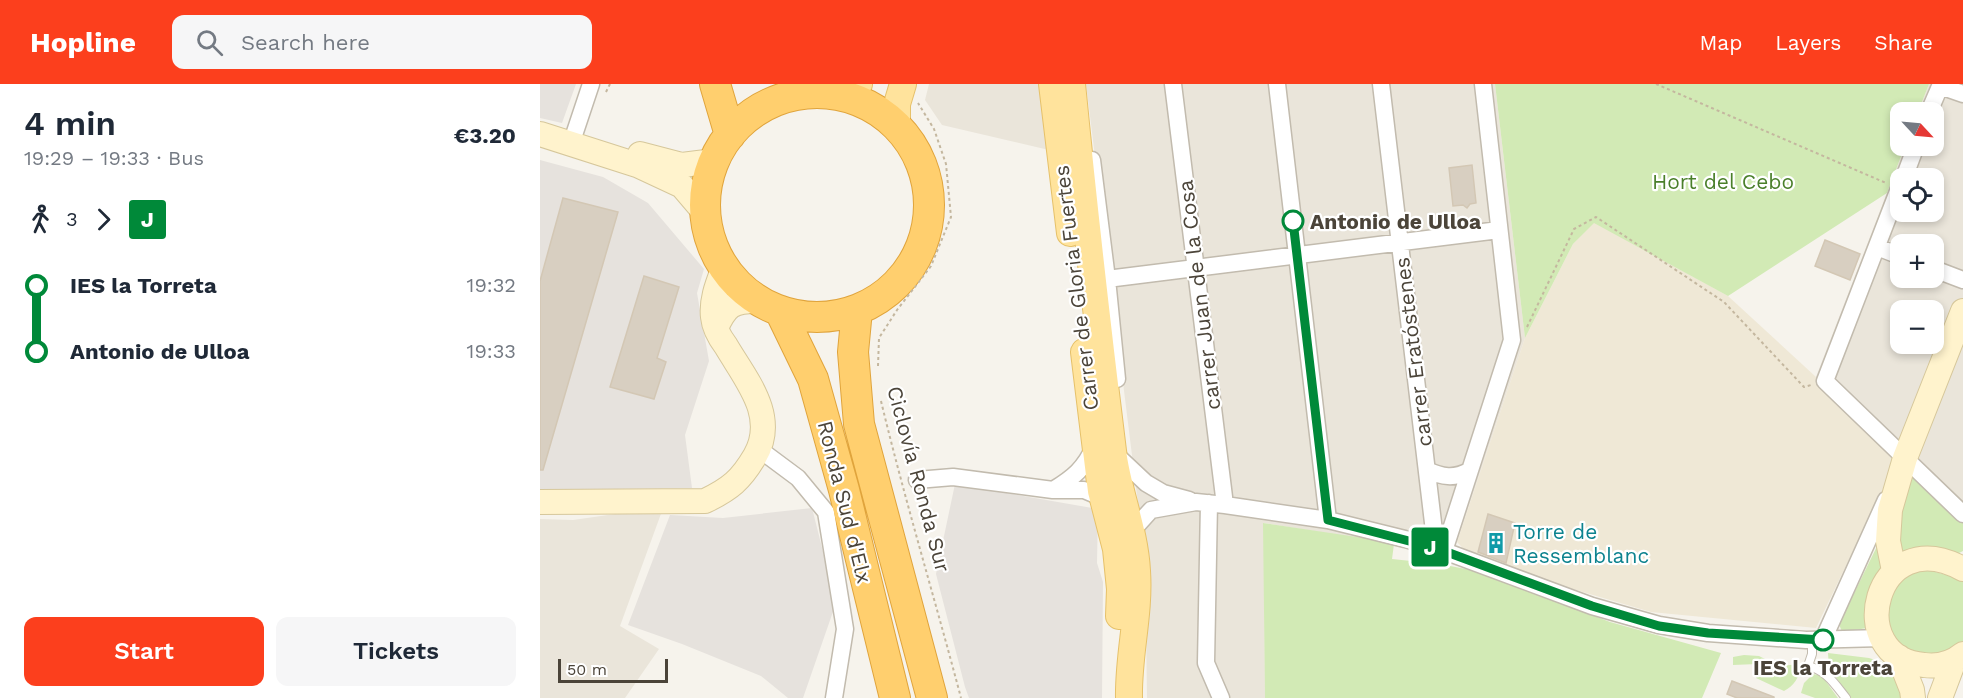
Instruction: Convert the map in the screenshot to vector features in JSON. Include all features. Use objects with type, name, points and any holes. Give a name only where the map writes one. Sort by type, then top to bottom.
[{"type":"highway","points":[[715,84],[730,135]]},
{"type":"highway","name":"Ronda Sud d'Elx","points":[[788,89],[817,93],[849,89],[897,126],[918,156],[929,192],[927,229],[913,263],[889,291],[857,310],[819,318],[768,306],[743,290],[724,267],[711,242],[705,213],[707,187],[714,161],[730,135],[749,116],[771,103],[788,89]]},
{"type":"highway","name":"Ronda Sud d'Elx","points":[[768,306],[813,379],[844,490],[895,698]]},
{"type":"highway","name":"Ronda Sud d'Elx","points":[[857,310],[852,352],[859,424],[932,698]]},
{"type":"main road","name":"Carrer de Gloria Fuertes","points":[[1052,84],[1104,448]]},
{"type":"main road","name":"Carrer de Gloria Fuertes","points":[[1073,84],[1092,283],[1110,414],[1104,448],[1102,495],[1116,549],[1120,589],[1119,630],[1112,698]]},
{"type":"main road","points":[[897,126],[897,104],[902,85]]},
{"type":"main road","points":[[540,132],[682,165],[714,161]]},
{"type":"main road","points":[[572,140],[637,165],[682,186],[705,213]]},
{"type":"main road","points":[[540,502],[705,501],[726,491],[745,474],[759,449],[764,432],[763,418],[759,402],[716,328],[713,318],[713,302],[724,267]]},
{"type":"main road","points":[[716,328],[727,308],[740,301],[768,306]]},
{"type":"main road","points":[[1894,571],[1888,541],[1890,510],[1905,458],[1963,311]]},
{"type":"main road","points":[[1104,448],[1132,531],[1137,570],[1137,616],[1129,685],[1130,698]]},
{"type":"main road","points":[[1960,657],[1934,666],[1915,665],[1899,657],[1882,638],[1878,628],[1876,605],[1889,576],[1909,562],[1929,558],[1947,561],[1963,569]]},
{"type":"main road","points":[[1899,657],[1913,698]]},
{"type":"main road","points":[[1940,698],[1960,657]]},
{"type":"street","points":[[572,140],[591,84]]},
{"type":"street","name":"Carrer de Gloria Fuertes","points":[[1073,84],[1084,94],[1107,279],[1118,394],[1110,414]]},
{"type":"street","name":"carrer Juan de la Cosa","points":[[1173,84],[1195,267],[1210,503],[1206,663],[1221,698]]},
{"type":"street","points":[[1277,84],[1328,520]]},
{"type":"street","name":"carrer Eratóstenes","points":[[1381,84],[1431,513],[1440,550]]},
{"type":"street","points":[[1440,550],[1469,471],[1512,340],[1483,84]]},
{"type":"street","points":[[1933,102],[1940,85],[1963,94]]},
{"type":"street","points":[[1890,213],[1825,381],[1963,514]]},
{"type":"street","points":[[1107,279],[1500,230]]},
{"type":"street","points":[[1877,247],[1890,252]]},
{"type":"street","points":[[1944,273],[1963,280]]},
{"type":"street","points":[[1053,490],[1075,476],[1104,448],[1146,483],[1163,493],[1210,503],[1328,520],[1405,540],[1440,550],[1592,606],[1659,626],[1708,633],[1817,640],[1882,638]]},
{"type":"street","points":[[759,449],[798,478],[825,512],[845,630],[834,698]]},
{"type":"street","points":[[1817,640],[1905,458]]},
{"type":"street","points":[[1427,470],[1448,477],[1460,476],[1469,471]]},
{"type":"street","points":[[917,480],[953,477],[1053,490],[1084,490],[1102,495]]},
{"type":"street","points":[[1132,531],[1151,510],[1210,503]]},
{"type":"street","points":[[1405,540],[1422,526],[1431,513]]},
{"type":"lane","points":[[1817,640],[1808,666],[1820,669],[1829,676],[1846,698]]},
{"type":"path","points":[[1656,84],[1890,180]]},
{"type":"path","name":"Ciclovía Ronda Sur","points":[[878,368],[879,338],[897,310],[931,266],[951,217],[946,164],[934,129],[922,107],[902,85]]},
{"type":"path","points":[[1512,340],[1528,327],[1574,229],[1596,217],[1724,302],[1804,387],[1825,381]]},
{"type":"path","name":"Ciclovía Ronda Sur","points":[[880,398],[901,485],[933,589],[961,698]]},
{"type":"shaded area","points":[[540,84],[576,84],[562,123],[540,118]]},
{"type":"shaded area","points":[[929,84],[1042,84],[1049,150],[942,125],[925,100]]},
{"type":"shaded area","points":[[1086,84],[1495,84],[1525,338],[1457,542],[1394,544],[1264,523],[1265,698],[1147,698],[1145,560]]},
{"type":"shaded area","points":[[1929,84],[1963,84],[1963,522],[1816,377],[1890,185],[1890,222],[1944,222],[1944,168],[1897,168],[1901,156],[1944,156],[1944,102],[1922,102]]},
{"type":"shaded area","points":[[540,160],[603,177],[648,203],[704,269],[697,293],[709,361],[685,435],[692,488],[540,490]]},
{"type":"shaded area","points":[[1594,222],[1728,296],[1816,377],[1898,458],[1816,628],[1651,612],[1474,560],[1457,542],[1525,338],[1573,244]]},
{"type":"shaded area","points":[[955,484],[1098,509],[1097,563],[1103,582],[1102,698],[969,698],[936,574]]},
{"type":"shaded area","points":[[812,508],[836,603],[803,698],[788,698],[761,676],[628,625],[670,515],[723,518]]},
{"type":"shaded area","points":[[662,511],[620,626],[659,649],[625,698],[540,698],[540,519],[573,520],[622,513]]},
{"type":"green space","name":"Hort del Cebo","points":[[1495,84],[1929,84],[1922,102],[1890,102],[1890,156],[1901,156],[1897,168],[1890,168],[1890,185],[1887,193],[1728,296],[1594,223],[1573,244],[1525,338]]},
{"type":"green space","points":[[1912,471],[1963,522],[1963,551],[1953,556],[1901,556],[1898,519]]},
{"type":"green space","points":[[1263,523],[1384,541],[1394,544],[1392,559],[1440,564],[1481,572],[1610,622],[1721,653],[1702,698],[1265,698]]},
{"type":"green space","points":[[1883,534],[1884,566],[1870,591],[1865,612],[1867,628],[1842,632],[1839,624]]},
{"type":"green space","points":[[1921,568],[1961,579],[1963,582],[1963,641],[1952,650],[1936,655],[1912,652],[1903,647],[1887,628],[1887,604],[1890,589],[1900,579]]},
{"type":"green space","points":[[1828,653],[1869,658],[1894,666],[1906,698],[1851,698],[1829,668]]},
{"type":"green space","points":[[1759,656],[1767,660],[1757,664],[1733,665],[1733,657]]},
{"type":"green space","points":[[1800,664],[1796,680],[1784,691],[1756,678],[1762,668]]},
{"type":"green space","points":[[1813,674],[1822,676],[1838,698],[1815,698],[1801,693],[1804,683]]},
{"type":"building","points":[[1472,165],[1476,203],[1470,204],[1467,208],[1463,205],[1453,206],[1449,168]]},
{"type":"building","points":[[563,198],[618,212],[543,470],[540,470],[540,281]]},
{"type":"building","points":[[1825,240],[1860,254],[1850,280],[1815,266]]},
{"type":"building","points":[[644,276],[679,287],[657,358],[666,362],[654,399],[610,387]]},
{"type":"building","name":"Torre de Ressemblanc","points":[[1488,514],[1515,523],[1506,563],[1478,552]]},
{"type":"building","points":[[1732,681],[1774,698],[1737,698],[1727,694]]},
{"type":"bus line","name":"J","points":[[1293,221],[1328,520],[1436,548],[1592,606],[1659,626],[1708,633],[1823,640]]},
{"type":"place","name":"Antonio de Ulloa","points":[[1293,221]]},
{"type":"place","name":"Torre de Ressemblanc","points":[[1496,543]]},
{"type":"place","name":"IES la Torreta","points":[[1823,640]]}]
